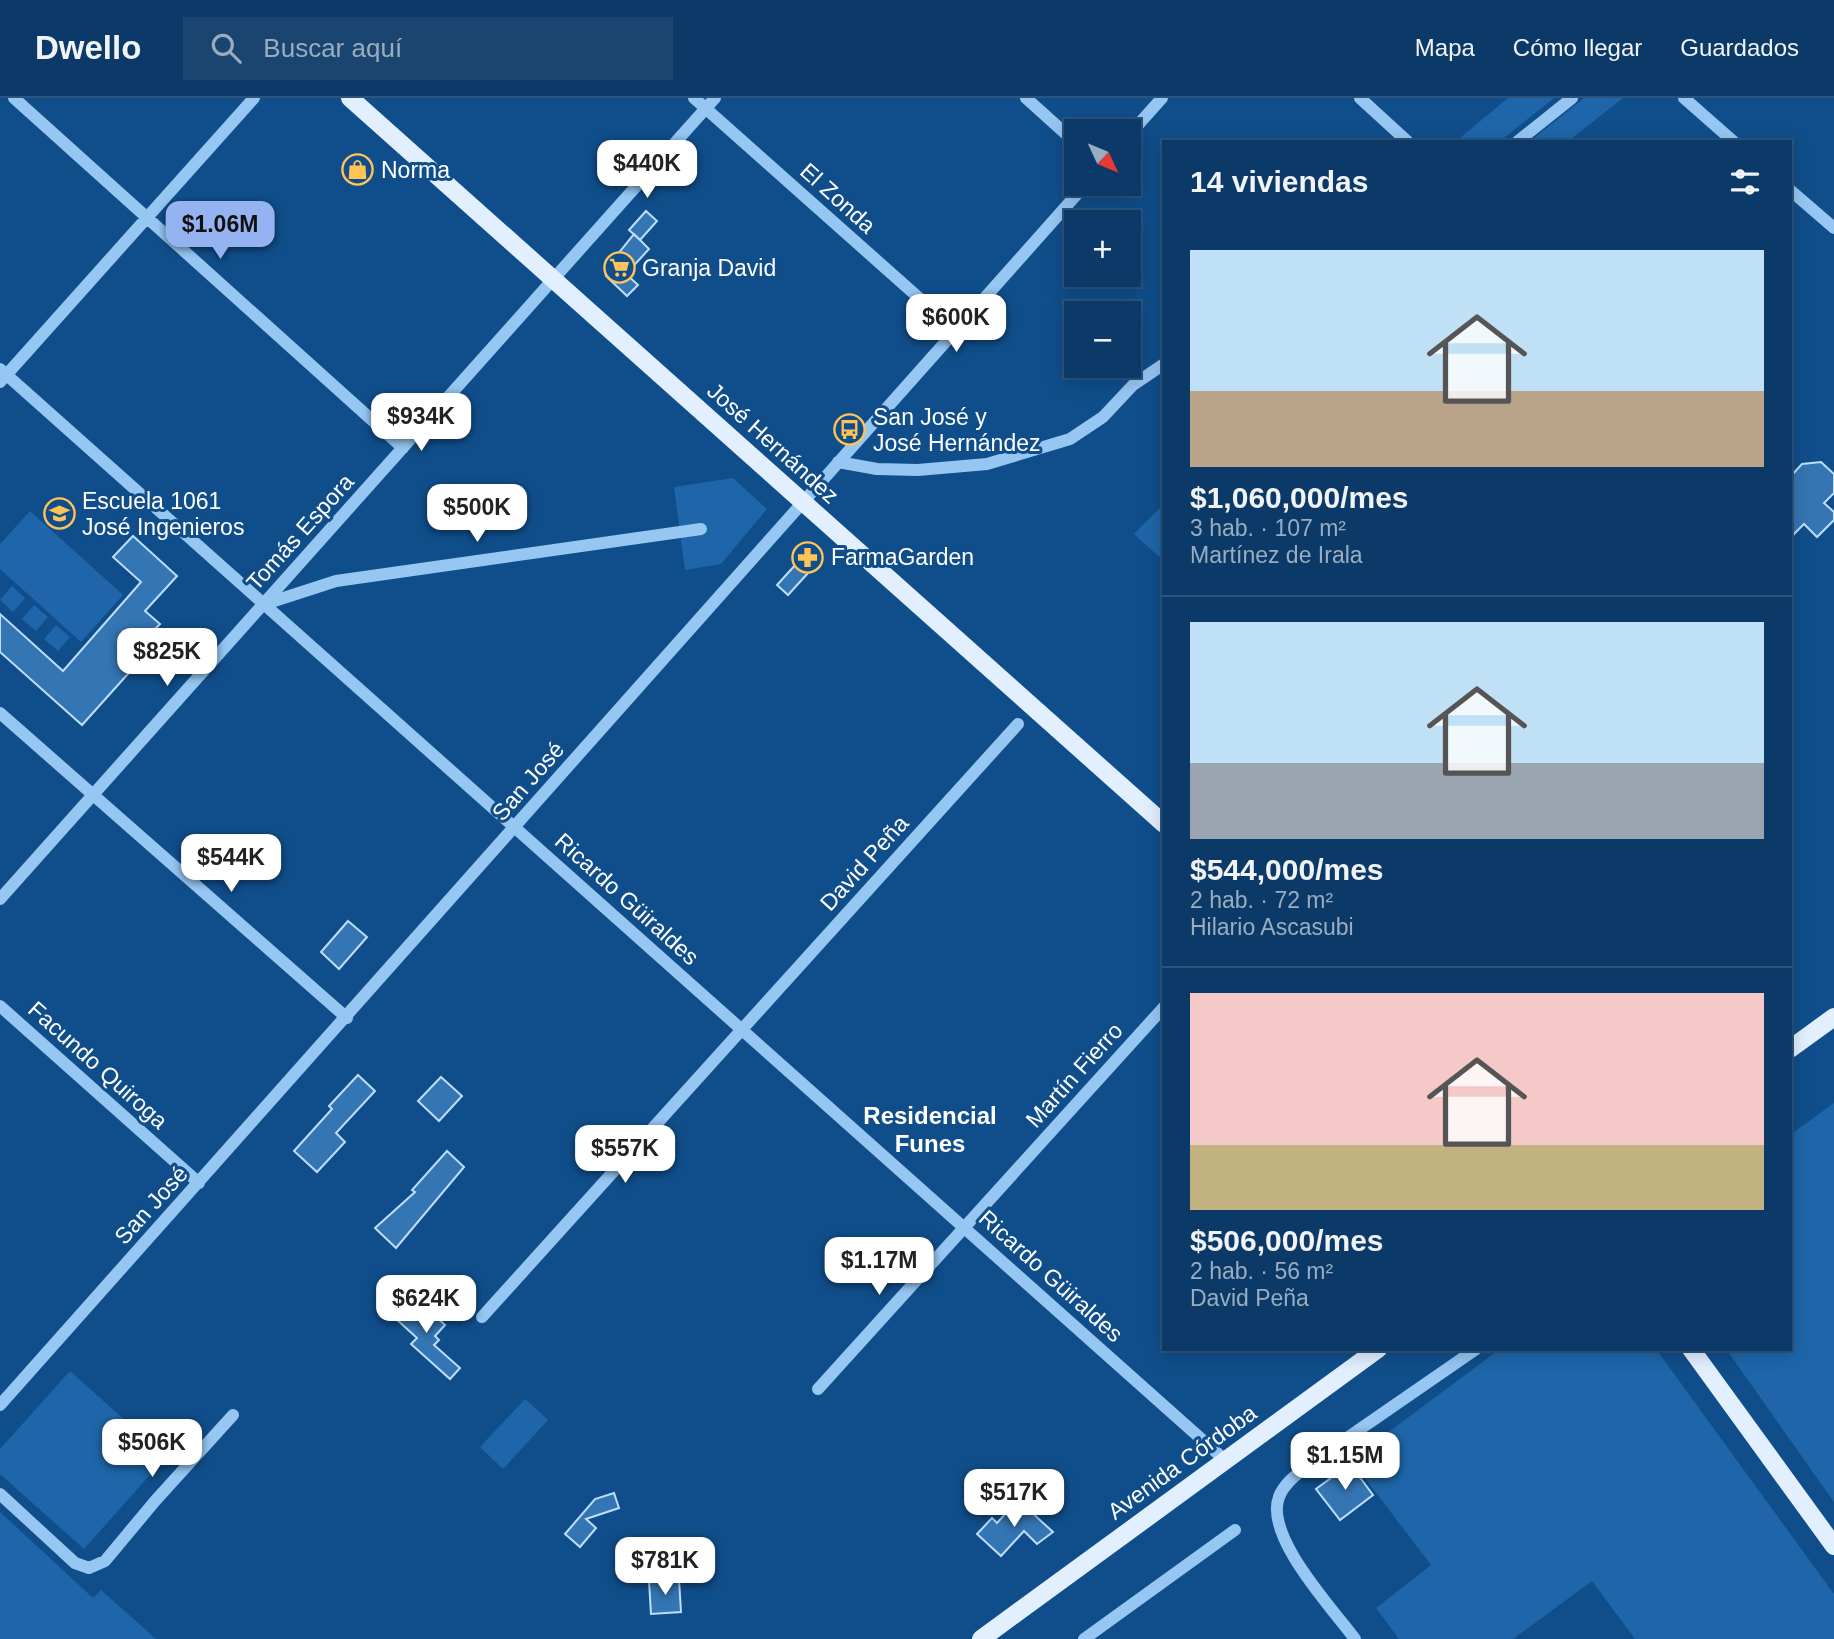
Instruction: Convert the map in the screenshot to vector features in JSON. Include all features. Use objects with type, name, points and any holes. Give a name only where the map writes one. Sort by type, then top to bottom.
[{"type":"main road","name":"José Hernández","points":[[350,98],[1162,822]]},
{"type":"main road","points":[[1792,1048],[1834,1017]]},
{"type":"main road","name":"Avenida Córdoba","points":[[981,1639],[1375,1351]]},
{"type":"main road","points":[[1692,1351],[1834,1546]]},
{"type":"street","points":[[14,98],[403,448]]},
{"type":"street","points":[[2,375],[254,98]]},
{"type":"street","name":"El Zonda","points":[[694,98],[955,330]]},
{"type":"street","name":"Tomás Espora","points":[[0,899],[715,98]]},
{"type":"street","points":[[1026,98],[1064,132]]},
{"type":"street","points":[[1141,122],[1162,98]]},
{"type":"street","points":[[1360,98],[1406,140]]},
{"type":"street","points":[[1520,140],[1572,98]]},
{"type":"street","points":[[1684,98],[1732,140]]},
{"type":"street","points":[[1792,192],[1834,228]]},
{"type":"street","name":"San José","points":[[1,1402],[347,1018],[1075,196]]},
{"type":"street","points":[[838,462],[918,470],[987,464],[1059,443],[1070,439],[1103,417],[1133,385],[1162,365]]},
{"type":"street","name":"Ricardo Güiraldes","points":[[2,375],[264,604],[1226,1461]]},
{"type":"street","points":[[264,604],[337,580],[701,529]]},
{"type":"street","points":[[0,713],[347,1018]]},
{"type":"street","name":"David Peña","points":[[482,1317],[1018,724]]},
{"type":"street","name":"Facundo Quiroga","points":[[0,1006],[199,1183]]},
{"type":"street","name":"Martín Fierro","points":[[818,1389],[1162,1009]]},
{"type":"street","points":[[1355,1639],[1283,1541],[1277,1519],[1278,1497],[1287,1483],[1308,1465],[1473,1351]]},
{"type":"street","points":[[0,1494],[75,1563],[89,1568],[105,1561],[233,1415]]},
{"type":"street","points":[[1084,1639],[1236,1530]]},
{"type":"shaded area","points":[[1508,98],[1554,98],[1502,140],[1457,140]]},
{"type":"shaded area","points":[[1584,98],[1623,98],[1570,140],[1532,140]]},
{"type":"shaded area","points":[[733,478],[767,509],[721,564],[685,570],[674,487]]},
{"type":"shaded area","points":[[1162,506],[1162,559],[1134,534]]},
{"type":"shaded area","points":[[30,511],[123,595],[81,642],[0,569],[0,544]]},
{"type":"shaded area","points":[[12,586],[25,598],[13,612],[0,600]]},
{"type":"shaded area","points":[[34,605],[48,617],[36,631],[22,619]]},
{"type":"shaded area","points":[[56,625],[70,637],[58,651],[44,639]]},
{"type":"shaded area","points":[[1834,1103],[1834,1502],[1727,1351],[1792,1351],[1792,1134]]},
{"type":"shaded area","points":[[1497,1351],[1657,1351],[1834,1594],[1834,1639],[1635,1639],[1592,1581],[1513,1639],[1399,1639],[1376,1608],[1431,1565],[1351,1460]]},
{"type":"shaded area","points":[[70,1371],[166,1457],[84,1549],[0,1474],[0,1449]]},
{"type":"shaded area","points":[[525,1399],[548,1420],[503,1469],[480,1447]]},
{"type":"shaded area","points":[[0,1512],[93,1598],[101,1590],[156,1639],[0,1639]]},
{"type":"building","points":[[646,211],[657,221],[640,240],[629,230]]},
{"type":"building","points":[[634,234],[649,249],[626,274],[638,285],[627,296],[606,276],[605,270]]},
{"type":"building","points":[[1821,462],[1834,474],[1834,493],[1824,503],[1834,512],[1834,520],[1817,537],[1804,524],[1792,536],[1792,475],[1802,464]]},
{"type":"building","points":[[133,536],[177,576],[145,611],[160,624],[155,629],[162,636],[82,725],[0,652],[0,614],[63,671],[141,582],[113,557]]},
{"type":"building","points":[[808,551],[819,561],[788,595],[777,585]]},
{"type":"building","points":[[348,921],[367,937],[339,969],[321,952]]},
{"type":"building","points":[[358,1075],[375,1091],[336,1133],[345,1142],[317,1172],[294,1151],[332,1109],[329,1106]]},
{"type":"building","points":[[441,1077],[462,1096],[439,1121],[418,1101]]},
{"type":"building","points":[[447,1151],[464,1167],[396,1248],[375,1228],[415,1192],[412,1190]]},
{"type":"building","points":[[414,1297],[445,1325],[435,1336],[439,1340],[434,1345],[460,1368],[450,1379],[411,1344],[417,1338],[395,1318]]},
{"type":"building","points":[[1350,1464],[1373,1495],[1340,1520],[1316,1489]]},
{"type":"building","points":[[614,1493],[619,1508],[586,1519],[596,1528],[580,1547],[565,1534],[595,1499]]},
{"type":"building","points":[[1018,1500],[1053,1532],[1037,1544],[1024,1531],[1001,1556],[977,1534],[992,1518],[997,1523]]},
{"type":"building","points":[[679,1579],[681,1612],[651,1614],[649,1581]]},
{"type":"place","name":"Norma","points":[[358,170]]},
{"type":"place","name":"Granja David","points":[[619,268]]},
{"type":"place","name":"San José y José Hernández","points":[[850,430]]},
{"type":"place","name":"Escuela 1061 José Ingenieros","points":[[59,514]]},
{"type":"place","name":"FarmaGarden","points":[[808,557]]},
{"type":"district","name":"Residencial Funes","points":[[930,1129]]}]
